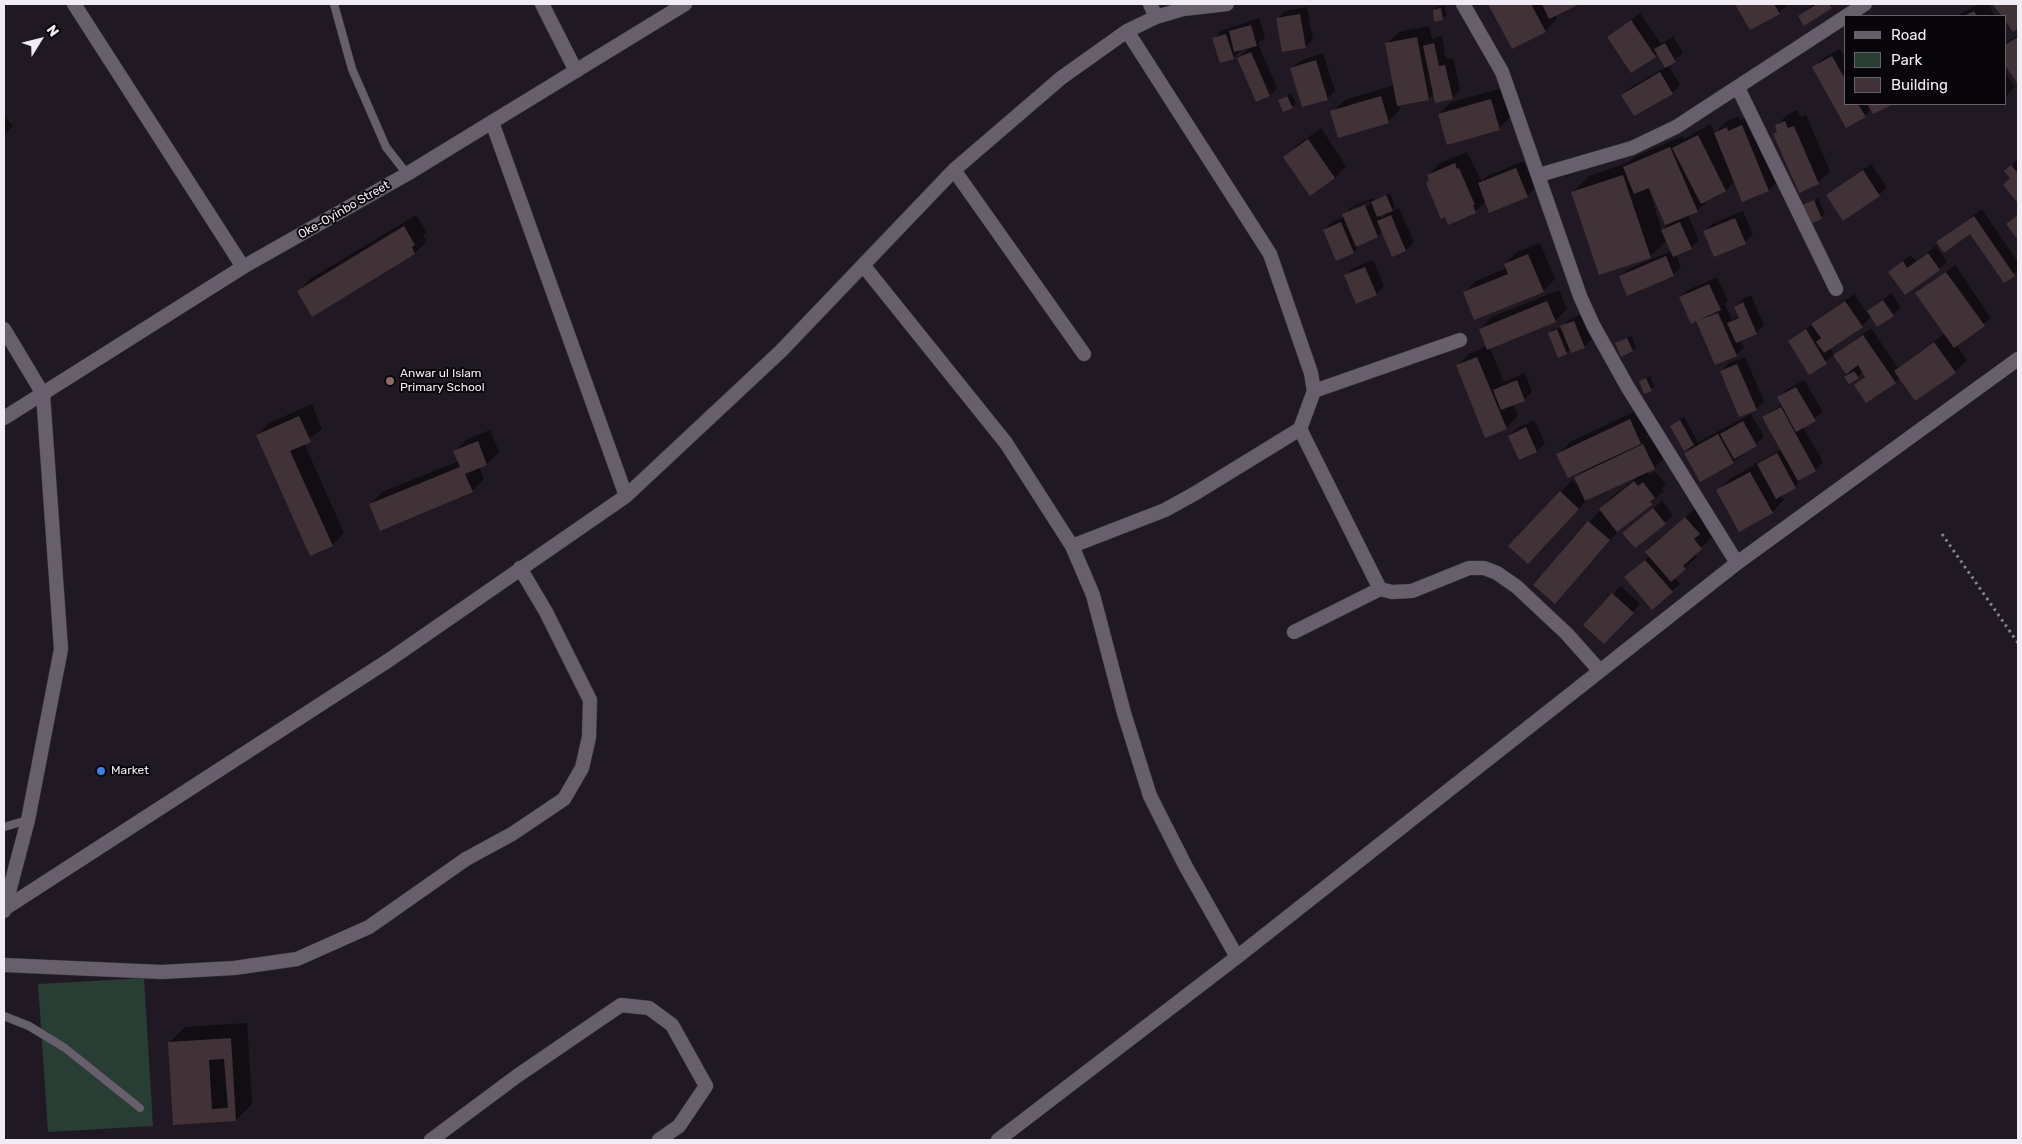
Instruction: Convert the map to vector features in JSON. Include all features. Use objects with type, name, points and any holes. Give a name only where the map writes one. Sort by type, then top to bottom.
[{"type":"street","points":[[74,4],[243,267]]},
{"type":"street","points":[[542,4],[576,71]]},
{"type":"street","name":"Oke-Oyinbo Street","points":[[4,418],[243,267],[407,174],[685,4]]},
{"type":"street","points":[[1150,4],[1156,17]]},
{"type":"street","points":[[4,910],[388,660],[626,496],[781,351],[954,170],[1061,78],[1127,31],[1156,17],[1184,9],[1227,4]]},
{"type":"street","points":[[1463,4],[1502,72],[1580,296],[1593,325],[1626,386],[1737,563]]},
{"type":"street","points":[[1848,15],[1865,4]]},
{"type":"street","points":[[1539,175],[1632,148],[1676,127],[1844,18]]},
{"type":"street","points":[[1072,546],[1165,510],[1300,429],[1314,391],[1311,373],[1270,254],[1127,31]]},
{"type":"street","points":[[1738,88],[1836,289]]},
{"type":"street","points":[[492,122],[626,496]]},
{"type":"street","points":[[954,170],[1084,354]]},
{"type":"street","points":[[863,265],[1006,443],[1072,546],[1093,595],[1124,713],[1150,796],[1186,867],[1237,957]]},
{"type":"street","points":[[4,329],[43,394],[62,649],[28,820],[8,877],[4,910]]},
{"type":"street","points":[[1314,391],[1460,340]]},
{"type":"street","points":[[998,1140],[1237,957],[1737,563],[2018,359]]},
{"type":"street","points":[[1300,429],[1380,589]]},
{"type":"street","points":[[4,966],[162,972],[234,968],[297,959],[369,927],[466,858],[512,834],[564,799],[582,768],[590,737],[590,700],[546,612],[520,568]]},
{"type":"street","points":[[1294,632],[1380,589],[1392,592],[1412,591],[1469,568],[1484,568],[1497,573],[1517,587],[1567,634],[1600,671]]},
{"type":"street","points":[[431,1140],[517,1076],[621,1006],[649,1008],[672,1025],[706,1086],[679,1126],[660,1140]]},
{"type":"lane","points":[[334,4],[352,69],[386,148],[407,174]]},
{"type":"lane","points":[[4,827],[28,820]]},
{"type":"lane","points":[[4,1016],[29,1026],[65,1048],[140,1108]]},
{"type":"path","points":[[1942,534],[2018,643]]},
{"type":"green space","points":[[144,978],[153,1126],[48,1132],[38,984]]},
{"type":"building","points":[[1488,4],[1531,4],[1546,32],[1512,49]]},
{"type":"building","points":[[1542,4],[1580,4],[1549,19]]},
{"type":"building","points":[[1735,4],[1774,4],[1780,14],[1750,30]]},
{"type":"building","points":[[1817,4],[1829,4],[1832,8],[1804,26],[1798,16]]},
{"type":"building","points":[[1992,4],[2018,4],[2018,28],[2013,32],[2007,23],[2007,15],[2001,15]]},
{"type":"building","points":[[1441,8],[1443,20],[1434,22],[1433,10]]},
{"type":"building","points":[[1974,11],[1976,15],[1966,15]]},
{"type":"building","points":[[1300,14],[1306,48],[1282,52],[1276,18]]},
{"type":"building","points":[[1631,20],[1656,57],[1631,73],[1607,37]]},
{"type":"building","points":[[1251,25],[1257,46],[1234,52],[1229,31]]},
{"type":"building","points":[[1226,34],[1234,59],[1220,63],[1212,38]]},
{"type":"building","points":[[1417,37],[1429,100],[1397,106],[1385,43]]},
{"type":"building","points":[[2018,37],[2018,84],[2007,68],[2007,43]]},
{"type":"building","points":[[1434,43],[1439,66],[1445,65],[1453,99],[1435,103],[1423,46]]},
{"type":"building","points":[[1665,43],[1676,62],[1665,68],[1654,49]]},
{"type":"building","points":[[1251,52],[1270,96],[1256,102],[1237,58]]},
{"type":"building","points":[[1832,56],[1844,77],[1844,105],[1859,105],[1866,117],[1846,128],[1812,67]]},
{"type":"building","points":[[1316,60],[1328,100],[1302,107],[1290,68]]},
{"type":"building","points":[[1660,72],[1673,94],[1634,116],[1621,95]]},
{"type":"building","points":[[1287,96],[1293,108],[1283,112],[1278,100]]},
{"type":"building","points":[[1381,96],[1389,123],[1338,138],[1330,111]]},
{"type":"building","points":[[1491,99],[1500,130],[1447,145],[1438,114]]},
{"type":"building","points":[[1868,105],[1892,105],[1873,114]]},
{"type":"building","points":[[1785,121],[1788,128],[1794,126],[1819,184],[1799,193],[1773,134],[1777,132],[1775,125]]},
{"type":"building","points":[[1742,125],[1769,191],[1742,202],[1714,133],[1727,127],[1728,131]]},
{"type":"building","points":[[1698,135],[1726,191],[1701,204],[1672,148]]},
{"type":"building","points":[[1308,139],[1335,178],[1310,196],[1283,157]]},
{"type":"building","points":[[1670,147],[1698,212],[1665,225],[1649,188],[1634,194],[1623,167]]},
{"type":"building","points":[[1455,163],[1475,205],[1473,205],[1476,213],[1448,225],[1445,217],[1441,219],[1426,183],[1429,181],[1427,175]]},
{"type":"building","points":[[2011,165],[2018,173],[2018,203],[2003,185],[2010,178],[2004,171]]},
{"type":"building","points":[[1516,168],[1528,197],[1489,213],[1478,183]]},
{"type":"building","points":[[1863,170],[1880,196],[1843,221],[1826,195]]},
{"type":"building","points":[[1623,175],[1651,258],[1599,275],[1571,192]]},
{"type":"building","points":[[1386,195],[1393,211],[1377,217],[1371,202]]},
{"type":"building","points":[[1814,200],[1822,219],[1808,225],[1800,206]]},
{"type":"building","points":[[1365,205],[1378,237],[1356,247],[1342,214]]},
{"type":"building","points":[[1391,215],[1406,251],[1392,257],[1377,221]]},
{"type":"building","points":[[2018,215],[2018,240],[2006,224]]},
{"type":"building","points":[[1974,216],[2015,276],[2004,283],[1970,234],[1944,253],[1936,242]]},
{"type":"building","points":[[1735,218],[1746,244],[1714,257],[1703,231]]},
{"type":"building","points":[[1341,222],[1354,253],[1336,261],[1323,230]]},
{"type":"building","points":[[1680,222],[1692,249],[1673,257],[1661,230]]},
{"type":"building","points":[[404,226],[415,245],[412,247],[415,254],[312,317],[297,291]]},
{"type":"building","points":[[1928,253],[1940,270],[1905,295],[1888,272],[1903,261],[1907,268]]},
{"type":"building","points":[[1528,254],[1544,292],[1474,320],[1463,292],[1508,274],[1504,264]]},
{"type":"building","points":[[1666,256],[1674,276],[1627,296],[1619,276]]},
{"type":"building","points":[[1365,267],[1377,295],[1356,304],[1344,275]]},
{"type":"building","points":[[1946,272],[1985,326],[1954,348],[1915,293]]},
{"type":"building","points":[[1709,284],[1721,310],[1699,320],[1718,313],[1737,356],[1715,365],[1696,321],[1691,324],[1679,297]]},
{"type":"building","points":[[1883,300],[1894,316],[1877,327],[1867,311]]},
{"type":"building","points":[[1547,301],[1556,322],[1487,350],[1479,329]]},
{"type":"building","points":[[1845,301],[1863,327],[1824,353],[1816,342],[1821,338],[1811,324]]},
{"type":"building","points":[[1743,302],[1757,334],[1736,343],[1727,323],[1739,318],[1734,307]]},
{"type":"building","points":[[1574,321],[1585,348],[1571,353],[1560,326]]},
{"type":"building","points":[[1557,329],[1567,354],[1558,358],[1548,333]]},
{"type":"building","points":[[1806,329],[1827,364],[1809,375],[1788,341]]},
{"type":"building","points":[[1863,335],[1896,383],[1866,403],[1854,385],[1865,377],[1858,365],[1846,374],[1833,355]]},
{"type":"building","points":[[1627,338],[1633,351],[1621,357],[1615,343]]},
{"type":"building","points":[[1934,342],[1956,373],[1915,401],[1894,371]]},
{"type":"building","points":[[1477,357],[1507,429],[1485,438],[1456,365]]},
{"type":"building","points":[[1737,364],[1757,410],[1739,417],[1720,371]]},
{"type":"building","points":[[1854,371],[1859,378],[1849,384],[1844,377]]},
{"type":"building","points":[[1646,378],[1652,391],[1644,394],[1639,381]]},
{"type":"building","points":[[1517,380],[1525,401],[1501,410],[1493,390]]},
{"type":"building","points":[[1796,387],[1816,421],[1796,432],[1777,397]]},
{"type":"building","points":[[1781,407],[1816,471],[1798,481],[1762,417]]},
{"type":"building","points":[[299,416],[311,442],[290,451],[333,546],[310,556],[256,435]]},
{"type":"building","points":[[1630,419],[1641,444],[1568,478],[1556,454]]},
{"type":"building","points":[[1680,420],[1694,445],[1684,451],[1670,426]]},
{"type":"building","points":[[1743,421],[1757,446],[1734,459],[1720,434]]},
{"type":"building","points":[[1526,427],[1537,452],[1519,460],[1508,436]]},
{"type":"building","points":[[1718,434],[1734,463],[1700,482],[1684,453]]},
{"type":"building","points":[[478,441],[487,465],[465,474],[473,492],[380,531],[369,504],[460,467],[453,451]]},
{"type":"building","points":[[1643,444],[1655,469],[1585,501],[1574,477]]},
{"type":"building","points":[[1777,453],[1796,488],[1776,499],[1757,464]]},
{"type":"building","points":[[1750,472],[1773,513],[1739,532],[1716,490]]},
{"type":"building","points":[[1634,481],[1638,486],[1643,482],[1655,498],[1650,502],[1653,504],[1617,532],[1599,509]]},
{"type":"building","points":[[1560,491],[1579,509],[1528,564],[1508,546]]},
{"type":"building","points":[[1653,508],[1666,524],[1635,548],[1622,533]]},
{"type":"building","points":[[1685,517],[1700,534],[1694,539],[1702,549],[1683,566],[1686,569],[1671,582],[1645,552]]},
{"type":"building","points":[[1588,521],[1610,540],[1555,604],[1533,585]]},
{"type":"building","points":[[1645,560],[1673,592],[1652,610],[1624,577]]},
{"type":"building","points":[[1612,593],[1634,613],[1604,644],[1583,625]]},
{"type":"building","points":[[231,1038],[236,1121],[173,1125],[168,1042]],"holes":[[[224,1059],[228,1108],[212,1109],[209,1060]]]},
{"type":"place","name":"Anwar ul Islam Primary School","points":[[390,381]]},
{"type":"place","name":"Market","points":[[101,771]]}]
